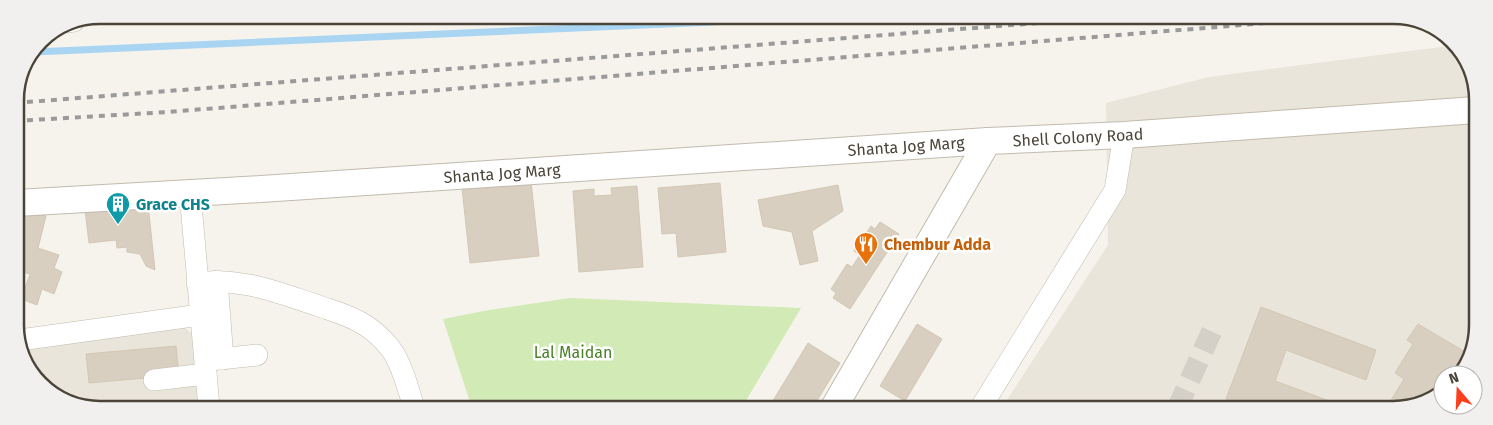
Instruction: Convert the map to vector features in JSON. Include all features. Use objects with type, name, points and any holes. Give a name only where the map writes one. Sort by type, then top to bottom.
[{"type":"street","name":"Shell Colony Road","points":[[988,141],[1124,135],[1469,110]]},
{"type":"street","points":[[985,401],[1115,190],[1124,135]]},
{"type":"street","points":[[837,401],[988,141]]},
{"type":"street","name":"Shanta Jog Marg","points":[[24,203],[988,141]]},
{"type":"street","points":[[190,193],[207,282],[211,365],[209,401]]},
{"type":"street","points":[[207,282],[200,315],[211,365]]},
{"type":"street","points":[[207,282],[260,286],[350,317],[366,326],[392,350],[407,384],[412,401]]},
{"type":"street","points":[[25,340],[200,315]]},
{"type":"street","points":[[154,380],[257,355]]},
{"type":"shaded area","points":[[1447,46],[1454,53],[1465,75],[1469,99],[1469,336],[1464,355],[1458,365],[1433,365],[1433,383],[1413,399],[1399,401],[1006,401],[1108,245],[1106,103],[1209,77]]},
{"type":"shaded area","points":[[184,327],[205,345],[209,401],[89,401],[70,396],[57,389],[42,376],[36,368],[26,342]]},
{"type":"green space","name":"Lal Maidan","points":[[570,298],[801,308],[746,401],[470,401],[443,319]]},
{"type":"building","points":[[531,181],[539,256],[470,263],[462,188]]},
{"type":"building","points":[[720,183],[726,252],[678,257],[676,233],[662,234],[658,188]]},
{"type":"building","points":[[838,185],[843,211],[812,231],[818,261],[800,265],[792,232],[763,226],[758,200]]},
{"type":"building","points":[[637,186],[643,267],[579,272],[573,191],[594,189],[594,196],[612,195],[611,188]]},
{"type":"building","name":"Grace CHS","points":[[148,204],[155,270],[146,266],[140,254],[127,252],[127,247],[117,248],[116,240],[89,243],[85,210]]},
{"type":"building","points":[[24,210],[46,216],[38,248],[59,255],[54,268],[62,272],[54,294],[42,289],[37,305],[24,300],[24,291],[30,274],[24,272]]},
{"type":"building","name":"Chembur Adda","points":[[880,222],[899,234],[850,309],[833,298],[836,293],[831,289],[847,264],[852,267],[860,255],[854,251],[871,226],[875,229]]},
{"type":"building","points":[[1261,307],[1376,350],[1366,380],[1286,350],[1275,381],[1329,401],[1231,401],[1226,399]]},
{"type":"building","points":[[917,324],[942,339],[905,401],[880,386]]},
{"type":"building","points":[[1418,324],[1465,352],[1458,365],[1433,365],[1432,391],[1423,396],[1408,400],[1391,401],[1404,379],[1395,373],[1413,344],[1407,340]]},
{"type":"building","points":[[808,343],[840,363],[817,401],[773,401]]},
{"type":"building","points":[[176,346],[179,375],[89,383],[86,354]]},
{"type":"waterway","points":[[40,52],[668,24]]},
{"type":"tunnel","points":[[1181,401],[1215,324]]},
{"type":"railway","points":[[24,102],[1025,24]]},
{"type":"railway","points":[[24,120],[168,112],[1254,24]]},
{"type":"place","name":"Grace CHS","points":[[118,225]]},
{"type":"place","name":"Chembur Adda","points":[[866,265]]}]
